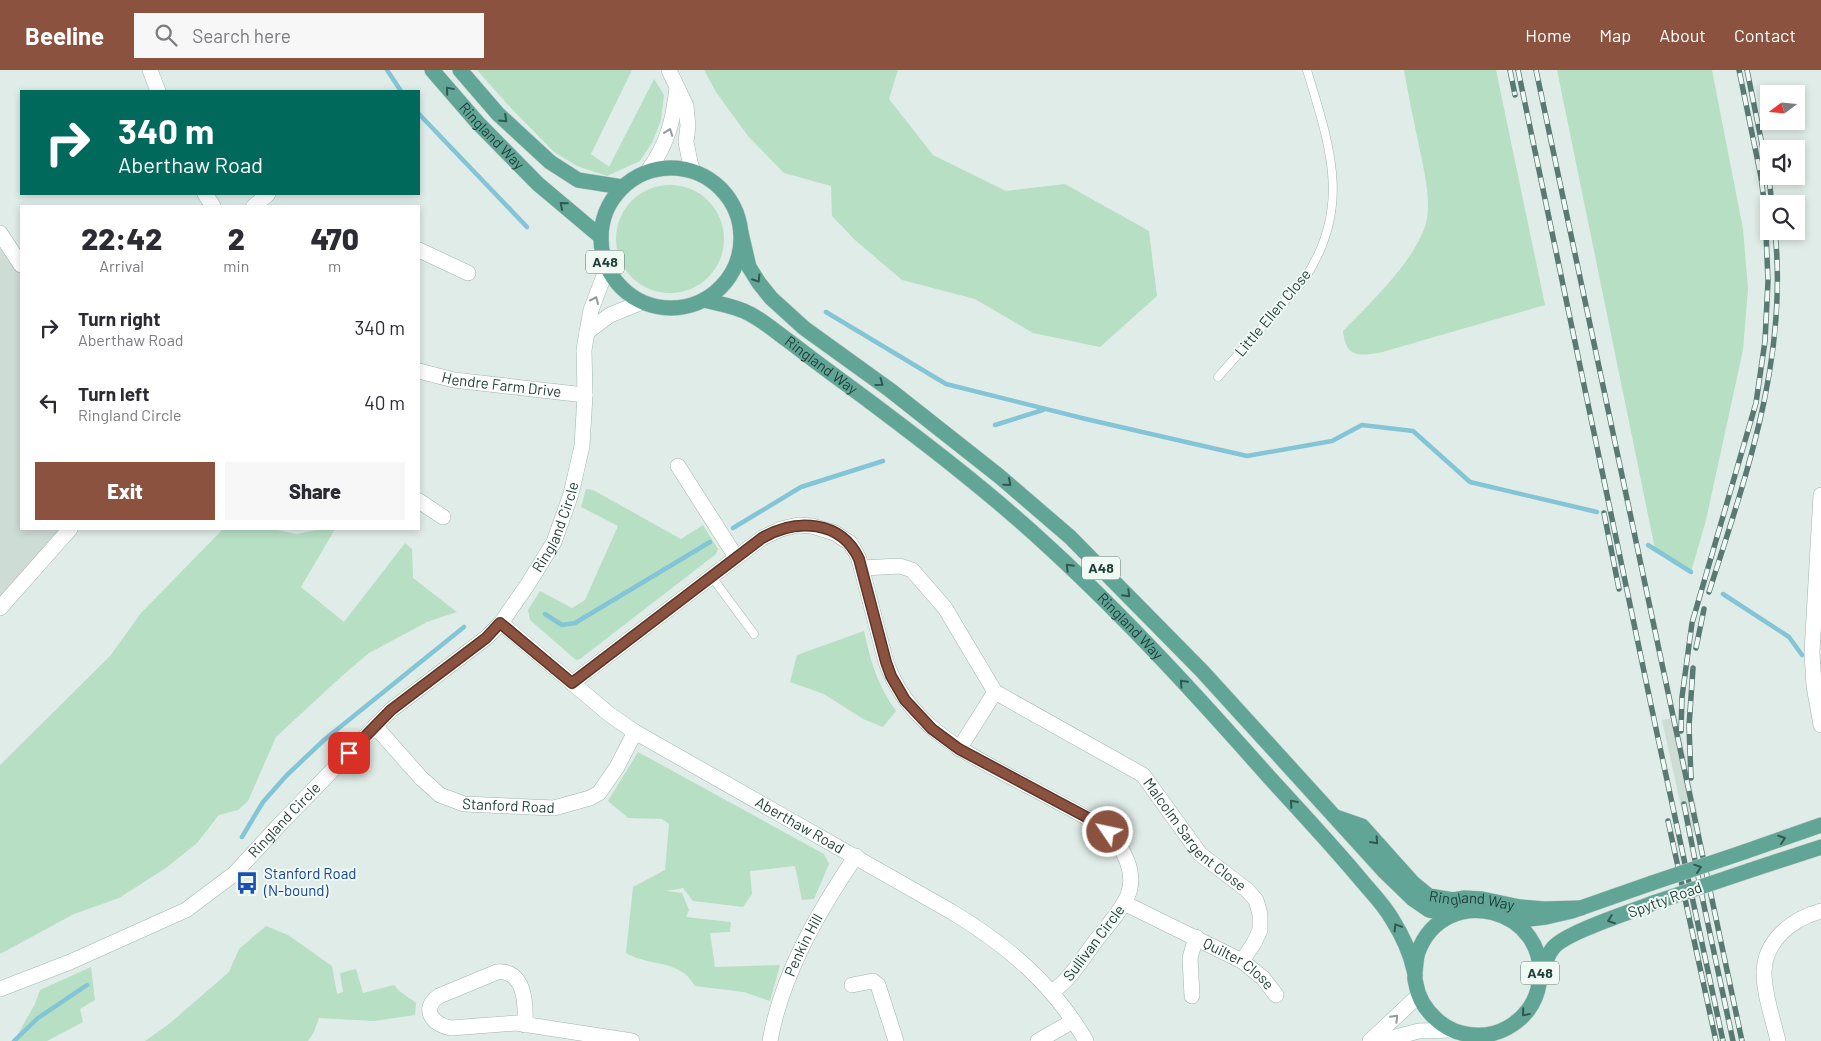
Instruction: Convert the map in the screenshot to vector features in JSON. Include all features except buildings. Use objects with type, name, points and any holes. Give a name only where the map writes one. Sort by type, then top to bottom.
[{"type":"main road","name":"Ringland Way","points":[[432,70],[477,122],[538,184],[601,237]]},
{"type":"main road","name":"Ringland Way","points":[[460,70],[498,114],[550,162],[578,180],[622,187]]},
{"type":"main road","name":"Ringland Way","points":[[741,233],[740,253],[732,272],[720,288],[704,300],[684,307],[663,308],[642,302],[628,294],[616,282],[602,253],[603,218],[611,201],[622,187],[634,178],[648,171],[670,167],[693,171],[712,180],[727,195],[737,213],[749,267],[771,298],[804,328],[890,390],[999,476],[1070,537],[1202,672],[1384,871],[1413,899],[1429,910],[1454,914]]},
{"type":"main road","name":"Ringland Way","points":[[704,300],[730,306],[751,314],[777,332],[958,471],[1051,549],[1151,648],[1347,863],[1394,922],[1404,938],[1415,972]]},
{"type":"main road","name":"Ringland Way","points":[[1334,816],[1362,826],[1413,883],[1429,896],[1453,900],[1464,898],[1482,899],[1520,907],[1544,909],[1581,908]]},
{"type":"main road","name":"Spytty Road","points":[[1514,921],[1546,917],[1581,908],[1821,825]]},
{"type":"main road","name":"Spytty Road","points":[[1539,988],[1546,958],[1554,946],[1569,936],[1656,902],[1821,847]]},
{"type":"main road","name":"A48","points":[[1474,909],[1495,912],[1514,921],[1528,934],[1537,951],[1541,969],[1539,988],[1532,1005],[1520,1019],[1505,1030],[1487,1035],[1469,1035],[1451,1030],[1437,1021],[1426,1009],[1419,995],[1415,972],[1417,954],[1426,937],[1438,923],[1454,914],[1474,909]]},
{"type":"street","points":[[150,70],[158,90]]},
{"type":"street","points":[[669,70],[686,106],[688,126],[686,142],[693,171]]},
{"type":"street","points":[[648,171],[658,157],[668,135],[674,117],[676,88]]},
{"type":"street","points":[[255,205],[267,195]]},
{"type":"street","points":[[0,233],[20,263]]},
{"type":"street","points":[[420,250],[468,273]]},
{"type":"street","name":"Ringland Circle","points":[[0,989],[70,962],[186,910],[234,874],[391,710],[486,638],[500,623],[528,584],[554,542],[571,494],[582,446],[585,395],[584,350],[591,310],[608,268]]},
{"type":"street","points":[[587,332],[610,314],[642,302]]},
{"type":"street","name":"Hendre Farm Drive","points":[[420,374],[454,380],[585,395]]},
{"type":"street","points":[[678,466],[736,557]]},
{"type":"street","points":[[1821,495],[1812,652],[1814,686],[1821,725]]},
{"type":"street","points":[[420,502],[443,517]]},
{"type":"street","name":"Sullivan Circle","points":[[572,683],[736,557],[771,533],[798,526],[812,526],[826,529],[843,537],[855,551],[862,568],[886,662],[905,700],[932,729],[959,749],[1090,819],[1108,832],[1120,845],[1129,866],[1131,886],[1124,903],[1067,979],[1052,992]]},
{"type":"street","points":[[0,608],[69,530]]},
{"type":"street","name":"Malcolm Sargent Close","points":[[862,568],[900,566],[912,570],[945,608],[995,692],[1143,775],[1200,854],[1247,890],[1256,900],[1260,914],[1260,930],[1242,961]]},
{"type":"street","name":"Aberthaw Road","points":[[500,623],[609,714],[635,732],[856,856],[987,933],[1019,959],[1052,992],[1086,1041]]},
{"type":"street","points":[[959,749],[995,692]]},
{"type":"street","name":"Stanford Road","points":[[375,726],[421,778],[440,795],[464,804],[554,808],[590,798],[598,793],[617,768],[635,732]]},
{"type":"street","name":"Penkin Hill","points":[[770,1041],[778,1012],[800,952],[828,898],[856,856]]},
{"type":"street","name":"Quilter Close","points":[[1124,903],[1242,961],[1263,978],[1276,995]]},
{"type":"street","points":[[1778,1041],[1765,982],[1765,963],[1777,938],[1787,928],[1809,915],[1821,911]]},
{"type":"street","name":"Quilter Close","points":[[1192,996],[1190,958],[1196,938]]},
{"type":"street","points":[[525,1024],[524,1000],[518,980],[512,974],[504,972],[497,972],[439,996],[433,1000],[430,1008],[430,1014],[434,1022],[451,1028],[507,1022],[632,1041]]},
{"type":"street","points":[[852,985],[873,981],[878,985],[896,1041]]},
{"type":"street","points":[[1370,1041],[1419,995]]},
{"type":"street","points":[[1038,1041],[1073,1021]]},
{"type":"street","points":[[1380,1041],[1419,1031],[1451,1030]]},
{"type":"lane","name":"Little Ellen Close","points":[[1218,376],[1302,281],[1314,264],[1326,235],[1331,213],[1333,172],[1329,146],[1307,70]]},
{"type":"lane","points":[[711,576],[754,634]]},
{"type":"shaded area","points":[[0,233],[20,263],[20,530],[69,530],[0,608]]},
{"type":"shaded area","points":[[1677,717],[1701,830],[1687,834],[1662,720]]},
{"type":"green space","points":[[477,70],[632,70],[591,154],[609,167],[654,79],[664,95],[661,120],[653,141],[640,161],[607,176],[577,166],[554,152]]},
{"type":"green space","points":[[704,70],[898,70],[889,99],[933,155],[1006,191],[1065,184],[1149,231],[1157,296],[1100,347],[1033,333],[975,299],[902,280],[855,240],[832,216],[831,186],[784,173],[748,136],[716,92]]},
{"type":"green space","points":[[1404,70],[1496,70],[1545,305],[1379,353],[1359,354],[1354,353],[1347,346],[1343,331],[1400,269],[1419,241],[1427,217],[1428,196]]},
{"type":"green space","points":[[1557,70],[1712,70],[1743,229],[1748,289],[1743,350],[1706,520],[1691,572],[1655,549]]},
{"type":"green space","points":[[670,185],[691,189],[708,201],[720,218],[724,239],[720,260],[708,277],[691,289],[670,293],[649,289],[632,277],[620,260],[616,239],[620,218],[632,201],[649,189]]},
{"type":"green space","points":[[586,489],[593,490],[681,539],[703,525],[718,549],[716,554],[580,659],[576,660],[530,620],[528,610],[540,591],[572,608],[585,600],[618,526],[581,507]]},
{"type":"green space","points":[[222,530],[278,530],[296,534],[318,530],[334,530],[301,587],[344,622],[405,543],[412,549],[413,578],[457,612],[427,622],[369,653],[343,675],[276,737],[248,801],[238,810],[219,815],[197,843],[166,868],[119,898],[74,914],[0,954],[0,765],[110,656],[141,613]]},
{"type":"green space","points":[[864,631],[876,673],[884,692],[896,711],[883,727],[863,719],[824,694],[790,682],[797,655]]},
{"type":"green space","points":[[638,752],[824,854],[829,864],[814,899],[802,900],[795,866],[750,871],[752,894],[743,907],[693,901],[683,888],[666,891],[682,893],[689,910],[686,917],[731,922],[730,932],[710,933],[715,967],[780,965],[770,1001],[744,992],[695,986],[686,975],[678,970],[633,957],[626,953],[633,887],[665,870],[669,824],[662,819],[628,818],[608,801]]},
{"type":"green space","points":[[266,926],[288,935],[332,966],[337,994],[343,992],[340,973],[356,969],[363,993],[394,985],[416,1003],[415,1015],[374,1021],[319,1018],[314,1032],[308,1041],[145,1041],[169,1024],[229,972],[239,949]]},
{"type":"green space","points":[[91,967],[95,1000],[80,1009],[83,1022],[47,1041],[14,1041],[35,1004],[40,990]]},
{"type":"waterway","points":[[387,70],[400,90]]},
{"type":"waterway","points":[[420,115],[527,227]]},
{"type":"waterway","points":[[826,312],[946,384],[1090,420],[1247,456],[1332,441],[1362,425],[1413,431],[1470,482],[1597,512]]},
{"type":"waterway","points":[[995,425],[1043,410]]},
{"type":"waterway","points":[[733,528],[801,487],[883,461]]},
{"type":"waterway","points":[[545,614],[562,625],[575,623],[710,542]]},
{"type":"waterway","points":[[1648,545],[1691,572]]},
{"type":"waterway","points":[[1723,594],[1789,637],[1802,655]]},
{"type":"waterway","points":[[242,837],[263,802],[287,775],[324,740],[464,627]]},
{"type":"waterway","points":[[14,1041],[38,1018],[87,985]]},
{"type":"railway","points":[[1510,70],[1515,95]]},
{"type":"railway","points":[[1518,70],[1723,1041]]},
{"type":"railway","points":[[1536,70],[1742,1041]]},
{"type":"railway","points":[[1681,731],[1682,697],[1692,623],[1756,403],[1765,341],[1768,281],[1765,209],[1761,177],[1739,70]]},
{"type":"railway","points":[[1747,70],[1771,195]]},
{"type":"railway","points":[[1709,592],[1750,459],[1770,370],[1776,325],[1775,240]]},
{"type":"railway","points":[[1604,513],[1619,589]]},
{"type":"railway","points":[[1696,648],[1704,609]]},
{"type":"railway","points":[[1691,778],[1689,726],[1693,668]]},
{"type":"railway","points":[[1684,804],[1733,1041]]},
{"type":"railway","points":[[1668,821],[1716,1041]]},
{"type":"place","name":"Stanford Road (N-bound)","points":[[247,883]]},
{"type":"route","points":[[349,753],[391,710],[486,638],[500,623],[572,683],[762,538],[782,529],[812,526],[826,529],[843,537],[855,551],[859,559],[882,649],[891,676],[905,700],[923,720],[959,749],[1090,819],[1108,832]]}]
